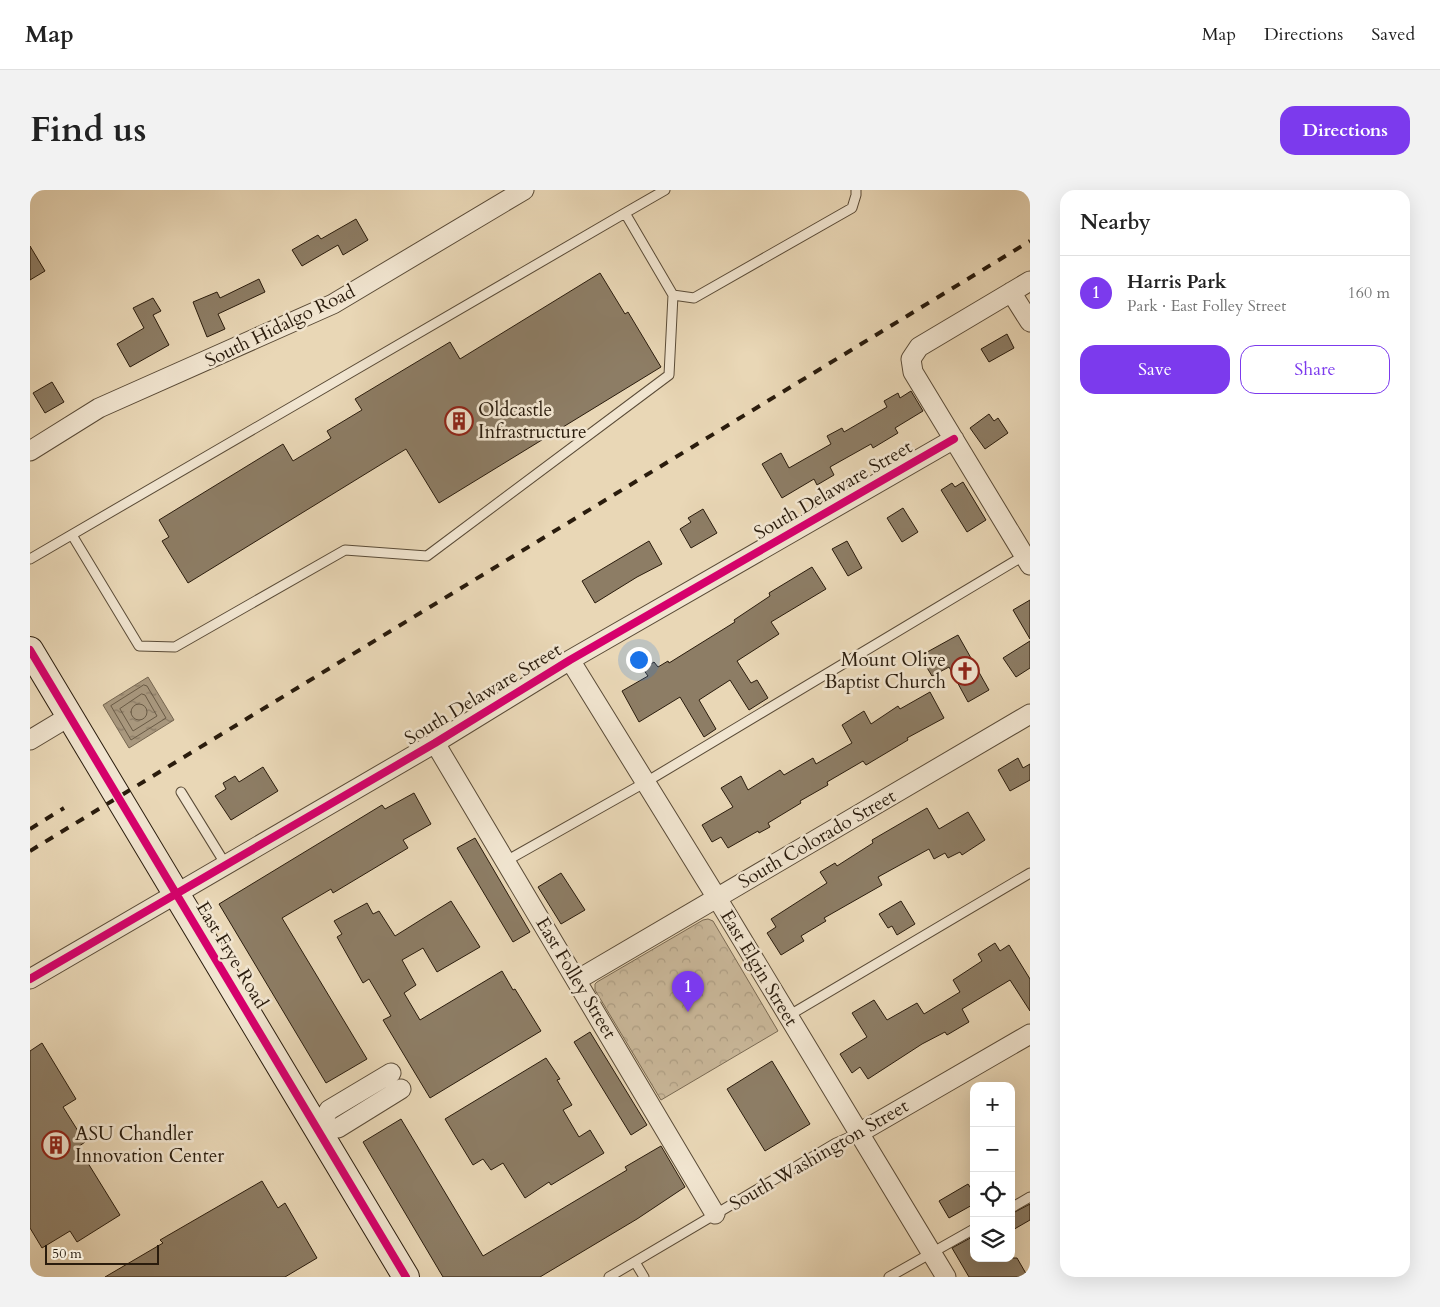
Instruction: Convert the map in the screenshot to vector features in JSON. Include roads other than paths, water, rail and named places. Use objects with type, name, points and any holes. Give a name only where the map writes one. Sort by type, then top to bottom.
[{"type":"street","name":"South Hidalgo Road","points":[[30,450],[99,408],[333,304],[524,190]]},
{"type":"street","points":[[1027,560],[913,372],[911,359],[919,347],[1030,281]]},
{"type":"street","points":[[1012,292],[1030,322]]},
{"type":"street","name":"South Delaware Street","points":[[30,979],[435,743],[570,660],[954,439]]},
{"type":"street","name":"East Frye Road","points":[[30,650],[406,1277]]},
{"type":"street","name":"East Elgin Street","points":[[570,660],[717,898],[946,1277]]},
{"type":"street","name":"South Colorado Street","points":[[578,980],[1030,714]]},
{"type":"street","points":[[30,740],[70,716]]},
{"type":"street","name":"East Folley Street","points":[[435,743],[716,1214]]},
{"type":"street","name":"South Washington Street","points":[[859,1133],[1030,1034]]},
{"type":"street","points":[[317,1129],[329,1110],[396,1081]]},
{"type":"lane","points":[[30,559],[665,190]]},
{"type":"lane","points":[[673,295],[694,298],[852,208],[856,190]]},
{"type":"lane","points":[[72,535],[140,646],[175,647],[345,550],[427,556],[669,375],[673,295],[626,213]]},
{"type":"lane","points":[[506,861],[646,782],[1027,560]]},
{"type":"lane","points":[[181,792],[226,865]]},
{"type":"lane","points":[[788,1016],[1030,873]]},
{"type":"lane","name":"South Washington Street","points":[[609,1277],[836,1143],[859,1133]]},
{"type":"lane","points":[[1015,1206],[1030,1197]]},
{"type":"lane","points":[[889,1277],[970,1231]]},
{"type":"lane","points":[[635,1262],[644,1277]]},
{"type":"water","points":[[148,677],[174,720],[129,748],[103,705]]},
{"type":"railway","points":[[30,851],[1030,241]]},
{"type":"railway","points":[[30,829],[64,808]]},
{"type":"place","name":"Oldcastle Infrastructure","points":[[459,421]]},
{"type":"place","name":"Mount Olive Baptist Church","points":[[965,671]]},
{"type":"place","name":"Harris Park","points":[[688,1012]]},
{"type":"place","name":"ASU Chandler Innovation Center","points":[[56,1145]]}]
